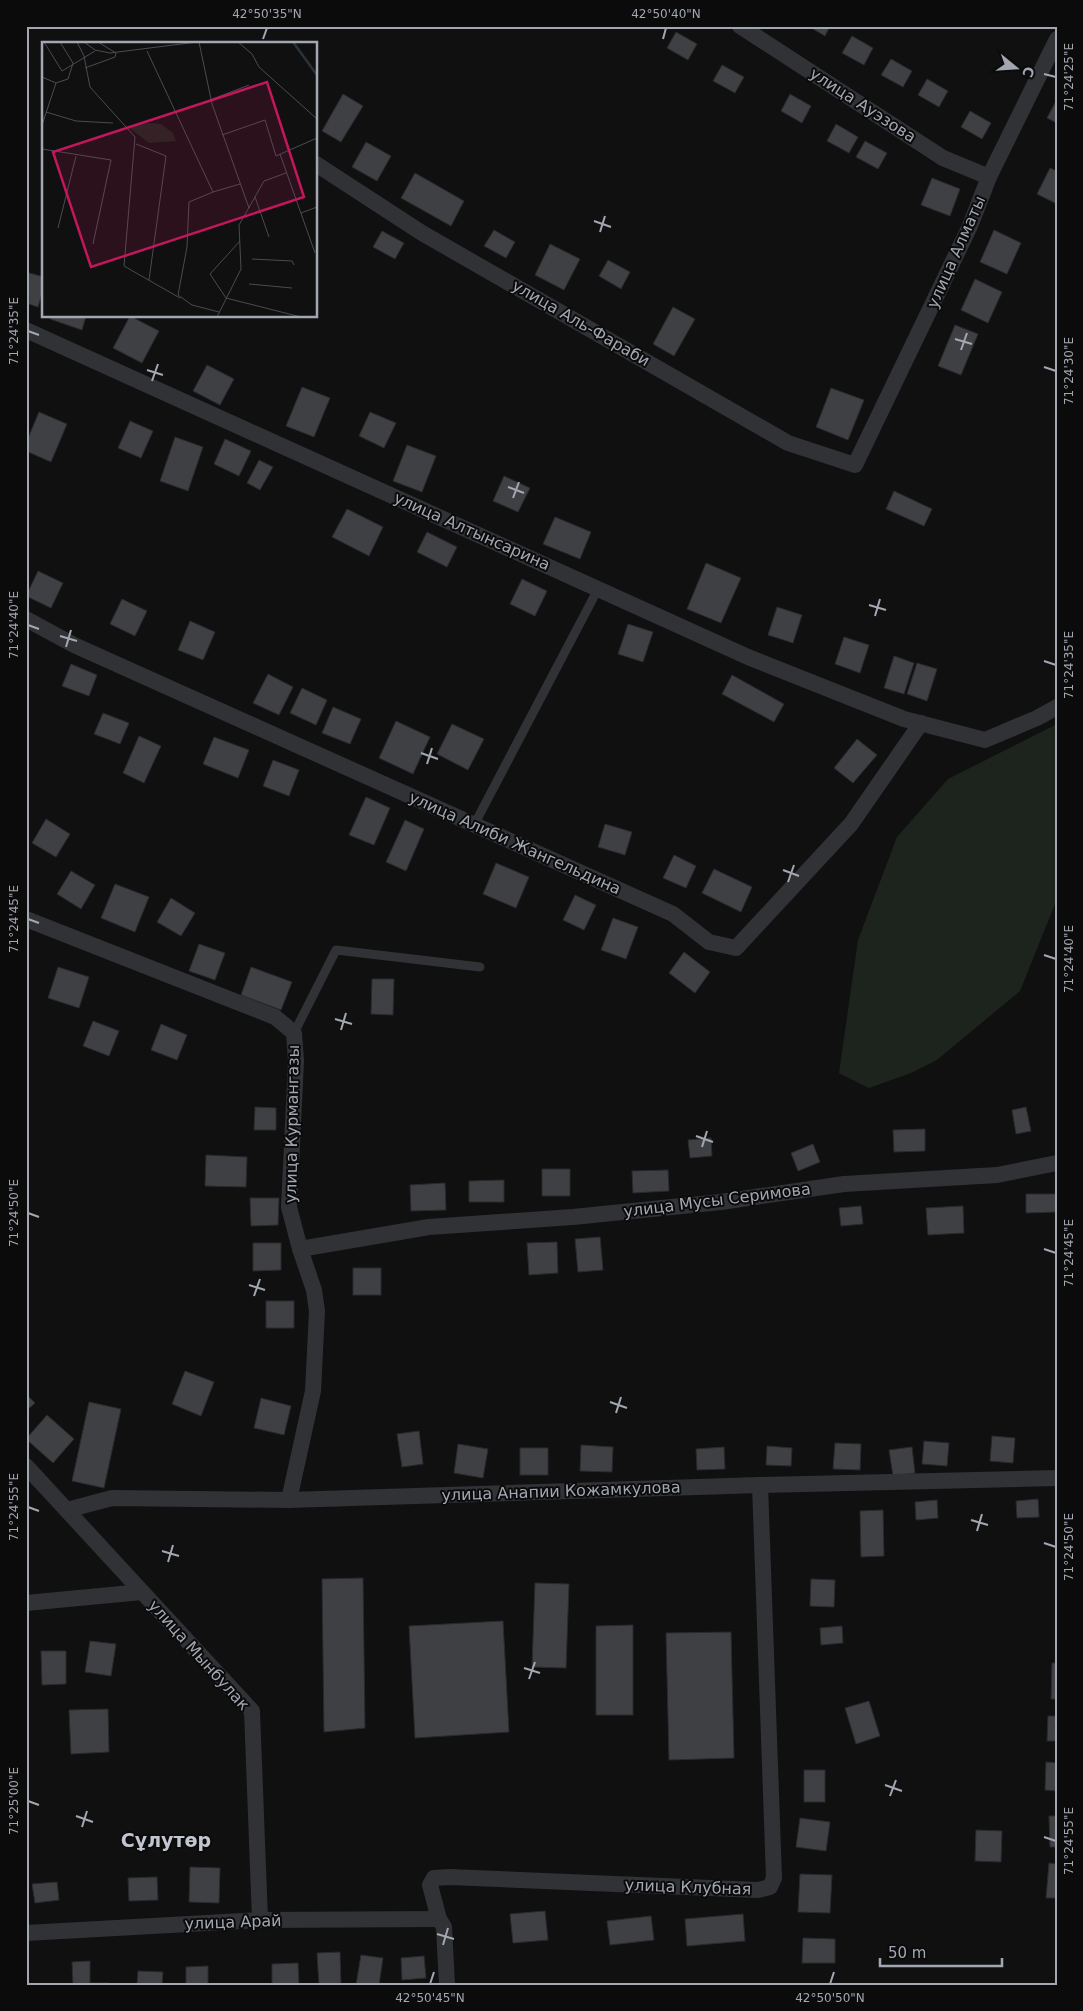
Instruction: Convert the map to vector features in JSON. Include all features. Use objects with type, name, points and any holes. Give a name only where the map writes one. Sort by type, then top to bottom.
[{"type":"street","name":"улица Ауэзова","points":[[740,26],[943,158],[989,177]]},
{"type":"street","name":"улица Алматы","points":[[855,464],[970,226],[989,177],[1057,39]]},
{"type":"street","name":"улица Аль-Фараби","points":[[318,165],[422,233],[788,443],[855,464]]},
{"type":"street","name":"улица Алтынсарина","points":[[26,330],[748,657],[904,719],[985,740],[1037,718],[1057,707]]},
{"type":"street","name":"улица Алиби Жангельдина","points":[[26,619],[74,645],[673,914],[709,942],[736,948],[850,824],[921,724]]},
{"type":"street","name":"улица Курмангазы","points":[[26,919],[275,1017],[294,1033],[296,1060],[288,1207],[314,1290],[317,1311],[313,1390],[289,1500]]},
{"type":"street","name":"улица Мусы Серимова","points":[[300,1249],[429,1227],[573,1217],[720,1202],[844,1184],[997,1175],[1057,1163]]},
{"type":"street","name":"улица Мынбулак","points":[[26,1466],[252,1711],[260,1920]]},
{"type":"street","name":"улица Анапии Кожамкулова","points":[[67,1510],[112,1498],[289,1500],[760,1485],[1057,1478]]},
{"type":"street","name":"улица Клубная","points":[[447,1985],[444,1928],[439,1919],[430,1885],[434,1878],[450,1877],[758,1890],[770,1887],[774,1878],[760,1485]]},
{"type":"street","points":[[26,1603],[142,1592]]},
{"type":"street","name":"улица Арай","points":[[26,1933],[260,1920],[439,1919]]},
{"type":"lane","points":[[474,825],[598,588]]},
{"type":"lane","points":[[294,1033],[336,950],[480,967]]},
{"type":"shaded area","points":[[1057,724],[1057,899],[1020,991],[937,1060],[911,1073],[869,1088],[839,1073],[858,940],[897,837],[948,779]]},
{"type":"building","points":[[808,26],[830,26],[825,36]]},
{"type":"building","points":[[676,32],[697,44],[688,60],[667,48]]},
{"type":"building","points":[[852,36],[873,48],[864,65],[842,53]]},
{"type":"building","points":[[891,59],[912,71],[903,87],[881,75]]},
{"type":"building","points":[[722,65],[744,77],[735,93],[713,81]]},
{"type":"building","points":[[927,79],[948,91],[939,107],[918,95]]},
{"type":"building","points":[[343,94],[363,106],[341,142],[322,131]]},
{"type":"building","points":[[790,94],[811,106],[802,123],[781,111]]},
{"type":"building","points":[[1057,99],[1057,123],[1047,118]]},
{"type":"building","points":[[970,111],[991,123],[982,139],[961,127]]},
{"type":"building","points":[[836,124],[858,137],[849,153],[827,141]]},
{"type":"building","points":[[865,141],[887,153],[878,169],[856,157]]},
{"type":"building","points":[[366,142],[391,156],[377,181],[352,167]]},
{"type":"building","points":[[1050,168],[1057,171],[1057,204],[1037,194]]},
{"type":"building","points":[[415,173],[464,201],[451,226],[401,198]]},
{"type":"building","points":[[932,178],[960,189],[950,216],[921,205]]},
{"type":"building","points":[[494,230],[515,242],[506,258],[484,246]]},
{"type":"building","points":[[994,230],[1021,243],[1007,274],[980,262]]},
{"type":"building","points":[[382,231],[404,243],[395,259],[373,247]]},
{"type":"building","points":[[550,244],[580,259],[564,290],[535,275]]},
{"type":"building","points":[[608,260],[630,272],[621,289],[599,276]]},
{"type":"building","points":[[26,272],[42,276],[42,293],[38,307],[26,303]]},
{"type":"building","points":[[975,279],[1002,292],[988,323],[961,310]]},
{"type":"building","points":[[673,307],[695,319],[674,356],[653,344]]},
{"type":"building","points":[[50,318],[85,318],[82,330]]},
{"type":"building","points":[[129,318],[134,318],[159,331],[142,363],[113,348]]},
{"type":"building","points":[[955,325],[978,334],[961,375],[938,366]]},
{"type":"building","points":[[207,365],[234,379],[220,405],[193,391]]},
{"type":"building","points":[[302,387],[330,398],[314,437],[286,426]]},
{"type":"building","points":[[831,388],[864,400],[848,440],[816,427]]},
{"type":"building","points":[[39,412],[67,424],[51,462],[26,451],[26,443]]},
{"type":"building","points":[[370,412],[396,423],[384,448],[359,436]]},
{"type":"building","points":[[130,421],[153,431],[141,458],[118,448]]},
{"type":"building","points":[[175,437],[203,447],[188,491],[160,481]]},
{"type":"building","points":[[225,439],[251,451],[239,476],[214,464]]},
{"type":"building","points":[[407,445],[436,456],[422,492],[393,481]]},
{"type":"building","points":[[259,460],[273,467],[260,490],[247,483]]},
{"type":"building","points":[[504,476],[530,488],[518,512],[493,501]]},
{"type":"building","points":[[894,491],[932,509],[924,526],[886,509]]},
{"type":"building","points":[[347,509],[383,527],[369,556],[332,537]]},
{"type":"building","points":[[555,517],[591,532],[580,559],[543,544]]},
{"type":"building","points":[[427,532],[457,547],[447,567],[417,552]]},
{"type":"building","points":[[706,563],[741,578],[721,623],[687,609]]},
{"type":"building","points":[[38,571],[63,583],[51,608],[26,596]]},
{"type":"building","points":[[522,579],[547,591],[535,616],[510,604]]},
{"type":"building","points":[[122,599],[147,611],[135,636],[110,624]]},
{"type":"building","points":[[777,607],[802,615],[793,643],[768,635]]},
{"type":"building","points":[[190,621],[215,632],[203,660],[178,650]]},
{"type":"building","points":[[628,624],[653,632],[643,662],[618,654]]},
{"type":"building","points":[[844,637],[869,645],[860,673],[835,664]]},
{"type":"building","points":[[894,656],[914,663],[904,694],[884,688]]},
{"type":"building","points":[[917,663],[937,669],[927,701],[907,694]]},
{"type":"building","points":[[71,664],[97,675],[89,696],[62,686]]},
{"type":"building","points":[[268,674],[293,687],[279,715],[253,703]]},
{"type":"building","points":[[732,675],[784,704],[774,722],[722,694]]},
{"type":"building","points":[[302,688],[327,700],[316,725],[290,713]]},
{"type":"building","points":[[333,707],[361,719],[350,744],[322,733]]},
{"type":"building","points":[[103,713],[129,723],[120,744],[94,734]]},
{"type":"building","points":[[396,721],[430,737],[413,774],[379,758]]},
{"type":"building","points":[[452,724],[484,739],[468,770],[437,754]]},
{"type":"building","points":[[139,736],[161,746],[144,783],[123,773]]},
{"type":"building","points":[[214,737],[249,750],[238,778],[203,764]]},
{"type":"building","points":[[857,739],[877,755],[853,783],[834,768]]},
{"type":"building","points":[[273,760],[299,770],[289,796],[263,786]]},
{"type":"building","points":[[366,797],[390,808],[374,845],[349,835]]},
{"type":"building","points":[[46,819],[70,834],[56,857],[32,843]]},
{"type":"building","points":[[405,820],[424,829],[406,871],[386,862]]},
{"type":"building","points":[[605,824],[632,832],[625,855],[598,847]]},
{"type":"building","points":[[674,855],[696,866],[686,888],[663,878]]},
{"type":"building","points":[[496,863],[529,877],[516,908],[483,894]]},
{"type":"building","points":[[714,869],[752,887],[741,912],[702,893]]},
{"type":"building","points":[[71,871],[95,885],[81,909],[57,894]]},
{"type":"building","points":[[115,884],[149,897],[135,932],[101,918]]},
{"type":"building","points":[[575,895],[596,905],[584,930],[563,920]]},
{"type":"building","points":[[171,898],[195,913],[181,936],[157,922]]},
{"type":"building","points":[[613,918],[638,927],[626,959],[601,950]]},
{"type":"building","points":[[199,944],[225,953],[215,980],[189,971]]},
{"type":"building","points":[[684,952],[710,972],[695,993],[669,973]]},
{"type":"building","points":[[58,967],[89,977],[79,1008],[48,998]]},
{"type":"building","points":[[251,967],[292,982],[281,1010],[241,995]]},
{"type":"building","points":[[372,979],[394,979],[393,1015],[371,1014]]},
{"type":"building","points":[[93,1021],[119,1031],[109,1056],[83,1046]]},
{"type":"building","points":[[161,1024],[187,1035],[177,1060],[151,1050]]},
{"type":"building","points":[[255,1107],[276,1108],[276,1130],[254,1130]]},
{"type":"building","points":[[1026,1107],[1031,1131],[1016,1134],[1012,1110]]},
{"type":"building","points":[[925,1129],[925,1151],[894,1152],[893,1130]]},
{"type":"building","points":[[711,1138],[712,1156],[690,1158],[688,1140]]},
{"type":"building","points":[[813,1144],[820,1162],[798,1171],[791,1153]]},
{"type":"building","points":[[206,1155],[247,1157],[246,1187],[205,1186]]},
{"type":"building","points":[[542,1169],[570,1169],[570,1196],[542,1196]]},
{"type":"building","points":[[668,1170],[669,1191],[633,1193],[632,1171]]},
{"type":"building","points":[[504,1180],[504,1202],[469,1202],[469,1181]]},
{"type":"building","points":[[445,1183],[446,1210],[411,1211],[410,1185]]},
{"type":"building","points":[[1026,1194],[1057,1194],[1057,1212],[1026,1213]]},
{"type":"building","points":[[250,1198],[279,1198],[278,1225],[251,1226]]},
{"type":"building","points":[[861,1206],[863,1224],[841,1226],[839,1208]]},
{"type":"building","points":[[963,1206],[964,1233],[928,1235],[926,1208]]},
{"type":"building","points":[[600,1237],[603,1270],[578,1272],[575,1239]]},
{"type":"building","points":[[557,1242],[558,1273],[529,1275],[527,1243]]},
{"type":"building","points":[[253,1243],[281,1243],[281,1270],[253,1271]]},
{"type":"building","points":[[353,1268],[381,1268],[381,1295],[353,1295]]},
{"type":"building","points":[[266,1301],[294,1301],[294,1328],[266,1328]]},
{"type":"building","points":[[185,1371],[214,1382],[201,1416],[172,1404]]},
{"type":"building","points":[[26,1394],[35,1403],[26,1411]]},
{"type":"building","points":[[261,1398],[291,1406],[284,1435],[254,1428]]},
{"type":"building","points":[[89,1402],[121,1409],[104,1488],[72,1481]]},
{"type":"building","points":[[47,1415],[74,1439],[53,1463],[26,1439]]},
{"type":"building","points":[[419,1431],[423,1464],[402,1467],[397,1434]]},
{"type":"building","points":[[992,1436],[1015,1438],[1013,1463],[990,1461]]},
{"type":"building","points":[[924,1441],[949,1443],[947,1466],[922,1464]]},
{"type":"building","points":[[835,1443],[861,1444],[860,1470],[833,1469]]},
{"type":"building","points":[[458,1444],[488,1449],[483,1478],[454,1473]]},
{"type":"building","points":[[581,1445],[613,1447],[612,1472],[580,1471]]},
{"type":"building","points":[[767,1446],[792,1448],[791,1466],[766,1465]]},
{"type":"building","points":[[724,1447],[725,1469],[697,1470],[696,1449]]},
{"type":"building","points":[[912,1447],[915,1473],[893,1476],[889,1450]]},
{"type":"building","points":[[520,1448],[548,1448],[548,1475],[520,1475]]},
{"type":"building","points":[[1038,1499],[1039,1517],[1017,1518],[1016,1501]]},
{"type":"building","points":[[937,1500],[938,1518],[916,1520],[915,1502]]},
{"type":"building","points":[[883,1510],[884,1556],[861,1557],[860,1511]]},
{"type":"building","points":[[363,1578],[365,1728],[324,1732],[322,1579]]},
{"type":"building","points":[[811,1579],[835,1580],[834,1607],[810,1606]]},
{"type":"building","points":[[535,1583],[569,1584],[566,1668],[532,1667]]},
{"type":"building","points":[[503,1621],[509,1732],[415,1738],[409,1626]]},
{"type":"building","points":[[633,1625],[633,1715],[596,1715],[596,1626]]},
{"type":"building","points":[[842,1626],[843,1643],[821,1645],[820,1628]]},
{"type":"building","points":[[731,1632],[734,1758],[669,1760],[666,1633]]},
{"type":"building","points":[[90,1641],[116,1644],[111,1676],[85,1672]]},
{"type":"building","points":[[41,1651],[66,1651],[66,1684],[42,1685]]},
{"type":"building","points":[[1052,1663],[1057,1663],[1057,1699],[1051,1699]]},
{"type":"building","points":[[869,1701],[880,1736],[856,1744],[845,1708]]},
{"type":"building","points":[[108,1709],[109,1752],[71,1754],[69,1710]]},
{"type":"building","points":[[1048,1716],[1057,1716],[1057,1741],[1047,1741]]},
{"type":"building","points":[[1046,1762],[1057,1763],[1057,1791],[1045,1790]]},
{"type":"building","points":[[804,1770],[825,1770],[825,1802],[804,1802]]},
{"type":"building","points":[[1049,1816],[1057,1816],[1057,1847],[1050,1847]]},
{"type":"building","points":[[800,1818],[830,1822],[826,1851],[796,1847]]},
{"type":"building","points":[[976,1830],[1002,1831],[1001,1862],[975,1861]]},
{"type":"building","points":[[1049,1863],[1057,1864],[1057,1898],[1046,1898]]},
{"type":"building","points":[[190,1867],[220,1868],[219,1903],[189,1902]]},
{"type":"building","points":[[800,1874],[832,1875],[830,1913],[798,1912]]},
{"type":"building","points":[[157,1877],[158,1900],[129,1901],[128,1878]]},
{"type":"building","points":[[57,1882],[59,1900],[35,1903],[32,1884]]},
{"type":"building","points":[[545,1911],[548,1940],[513,1943],[510,1914]]},
{"type":"building","points":[[743,1914],[745,1941],[687,1946],[685,1919]]},
{"type":"building","points":[[651,1916],[654,1940],[610,1945],[607,1921]]},
{"type":"building","points":[[803,1938],[835,1939],[835,1963],[802,1963]]},
{"type":"building","points":[[340,1952],[341,1985],[319,1985],[317,1953]]},
{"type":"building","points":[[361,1955],[383,1958],[379,1985],[356,1985]]},
{"type":"building","points":[[424,1956],[426,1978],[402,1980],[401,1958]]},
{"type":"building","points":[[90,1961],[90,1983],[109,1983],[109,1985],[73,1985],[72,1962]]},
{"type":"building","points":[[298,1963],[299,1985],[272,1985],[272,1964]]},
{"type":"building","points":[[208,1966],[208,1985],[186,1985],[186,1967]]},
{"type":"building","points":[[138,1971],[163,1972],[162,1985],[137,1985]]},
{"type":"district","name":"Сұлутөр","points":[[166,1840]]}]
